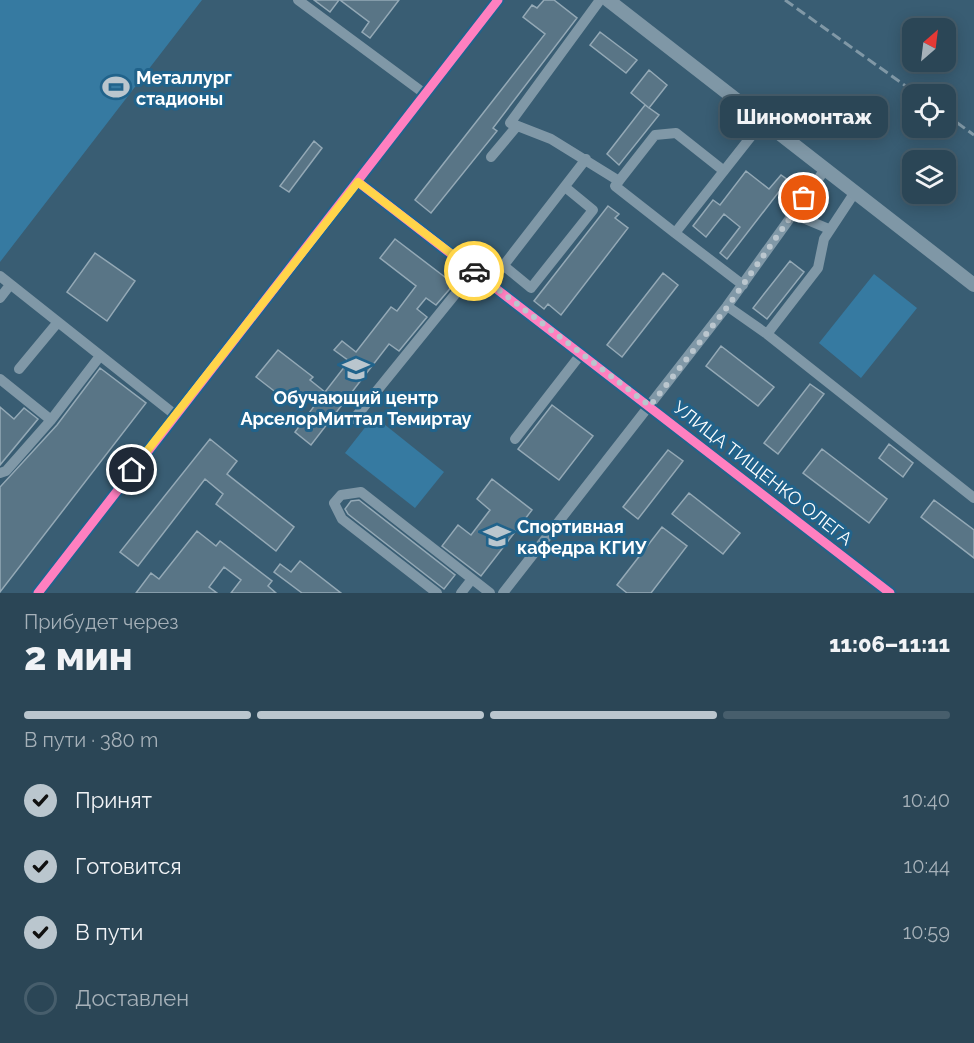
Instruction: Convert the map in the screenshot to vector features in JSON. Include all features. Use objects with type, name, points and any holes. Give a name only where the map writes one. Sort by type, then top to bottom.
[{"type":"main road","points":[[608,0],[974,285]]},
{"type":"street","points":[[298,0],[425,94]]},
{"type":"street","points":[[38,593],[174,414],[358,182],[498,0]]},
{"type":"street","points":[[600,0],[510,123],[551,139],[619,181]]},
{"type":"street","points":[[675,233],[764,120]]},
{"type":"street","points":[[491,157],[517,126]]},
{"type":"street","points":[[724,171],[676,133],[655,135],[615,186],[743,285]]},
{"type":"street","points":[[489,283],[586,159]]},
{"type":"street","points":[[503,593],[728,306],[826,168]]},
{"type":"street","name":"УЛИЦА ТИЩЕНКО ОЛЕГА","points":[[358,182],[890,593]]},
{"type":"street","points":[[503,265],[531,288],[593,210],[565,187]]},
{"type":"street","points":[[767,334],[818,268],[829,229],[855,192]]},
{"type":"street","points":[[793,214],[829,229]]},
{"type":"street","points":[[354,419],[474,271]]},
{"type":"street","points":[[0,276],[174,414]]},
{"type":"street","points":[[0,298],[10,285]]},
{"type":"street","points":[[728,306],[767,334],[974,498]]},
{"type":"street","points":[[19,369],[58,322]]},
{"type":"street","points":[[515,439],[581,354]]},
{"type":"street","points":[[0,473],[6,471],[51,420],[100,356]]},
{"type":"street","points":[[0,379],[51,420]]},
{"type":"street","points":[[437,593],[342,519],[334,503],[341,495],[362,492],[490,593]]},
{"type":"street","points":[[461,593],[472,579]]},
{"type":"shaded area","points":[[0,0],[202,0],[0,262]]},
{"type":"shaded area","points":[[874,274],[917,308],[861,378],[819,343]]},
{"type":"shaded area","points":[[374,416],[444,472],[415,508],[345,453]]},
{"type":"building","points":[[314,0],[339,0],[330,12]]},
{"type":"building","points":[[340,0],[399,0],[370,38],[362,32],[369,22]]},
{"type":"building","points":[[544,0],[554,0],[577,18],[493,128],[497,131],[431,213],[415,200],[545,34],[523,17],[532,5],[537,8]]},
{"type":"building","points":[[600,32],[637,60],[626,73],[590,45]]},
{"type":"building","points":[[649,70],[667,85],[649,108],[631,93]]},
{"type":"building","points":[[645,105],[659,115],[619,165],[607,154]]},
{"type":"building","points":[[314,141],[322,148],[289,192],[280,186]]},
{"type":"building","points":[[746,171],[769,189],[781,175],[788,180],[727,259],[720,253],[740,227],[724,214],[706,237],[693,226],[713,200],[720,205]]},
{"type":"building","points":[[608,206],[619,214],[615,218],[628,228],[561,315],[548,304],[544,309],[534,301]]},
{"type":"building","points":[[395,239],[454,284],[436,305],[426,298],[417,309],[427,317],[399,351],[389,344],[311,445],[295,432],[315,405],[299,393],[291,404],[256,377],[278,350],[313,377],[310,380],[325,392],[349,361],[334,350],[342,341],[356,352],[391,307],[397,311],[416,286],[380,258]]},
{"type":"building","points":[[95,253],[135,281],[107,321],[67,292]]},
{"type":"building","points":[[790,261],[804,272],[767,319],[753,308]]},
{"type":"building","points":[[663,273],[678,285],[622,357],[607,345]]},
{"type":"building","points":[[721,346],[774,387],[758,406],[706,366]]},
{"type":"building","points":[[100,368],[146,403],[0,592],[0,487],[57,425]]},
{"type":"building","points":[[810,384],[824,394],[778,454],[764,443]]},
{"type":"building","points":[[552,405],[593,436],[559,480],[518,449]]},
{"type":"building","points":[[0,407],[14,419],[24,408],[38,419],[0,465]]},
{"type":"building","points":[[210,439],[237,461],[227,474],[294,527],[276,551],[216,504],[223,494],[205,479],[138,566],[120,552]]},
{"type":"building","points":[[889,444],[913,463],[903,477],[879,458]]},
{"type":"building","points":[[822,449],[887,499],[869,523],[803,473]]},
{"type":"building","points":[[668,450],[683,461],[638,519],[623,507]]},
{"type":"building","points":[[492,479],[532,510],[481,576],[442,546],[458,525],[471,535],[490,510],[477,499]]},
{"type":"building","points":[[689,493],[740,533],[723,554],[672,514]]},
{"type":"building","points":[[359,500],[455,575],[444,589],[348,514],[345,509],[351,501]]},
{"type":"building","points":[[934,500],[974,530],[974,558],[921,517]]},
{"type":"building","points":[[662,527],[687,546],[651,593],[627,593],[617,585]]},
{"type":"building","points":[[197,531],[216,546],[220,541],[272,581],[268,586],[276,593],[231,593],[241,580],[224,567],[209,587],[217,593],[136,593],[151,573],[159,579]]},
{"type":"building","points":[[300,561],[341,593],[302,593],[274,572],[280,564],[291,572]]},
{"type":"railway","points":[[785,0],[903,84]]},
{"type":"railway","points":[[956,122],[974,135]]},
{"type":"cycle path","points":[[38,593],[498,0]]},
{"type":"cycle path","points":[[358,182],[890,593]]},
{"type":"way so far","points":[[474,271],[650,406],[728,306],[804,198]]},
{"type":"place","name":"Металлург стадионы","points":[[116,87]]},
{"type":"place","name":"Шиномонтаж","points":[[804,198]]},
{"type":"place","name":"Обучающий центр АрселорМиттал Темиртау","points":[[356,369]]},
{"type":"place","name":"Спортивная кафедра КГИУ","points":[[497,536]]},
{"type":"route","points":[[132,470],[358,182],[474,271]]}]
